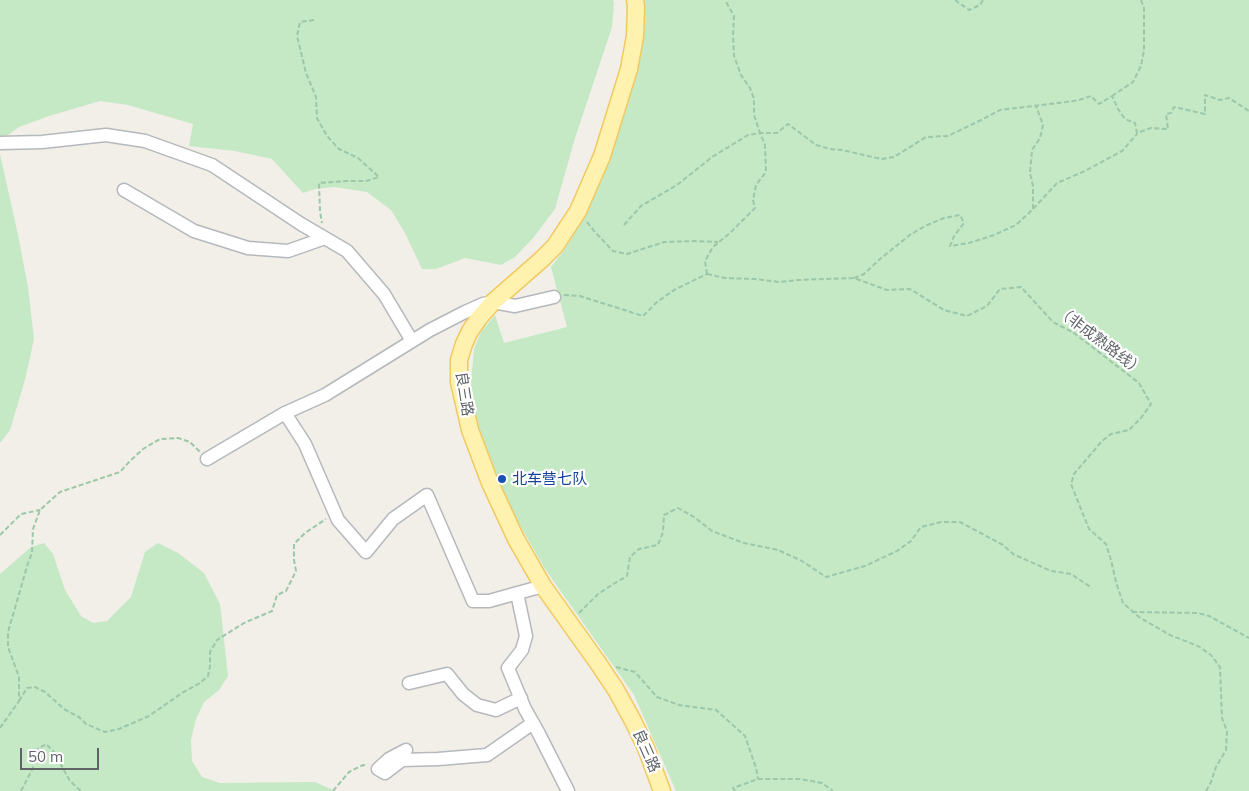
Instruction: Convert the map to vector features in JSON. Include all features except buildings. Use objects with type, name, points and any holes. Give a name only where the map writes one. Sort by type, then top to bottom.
[{"type":"main road","name":"良三路","points":[[635,0],[635,36],[629,69],[602,156],[578,210],[555,246],[493,302],[479,318],[464,344],[459,360],[459,382],[470,430],[490,483],[516,539],[543,586],[616,690],[646,748],[662,791]]},
{"type":"street","points":[[0,143],[42,142],[106,134],[145,141],[212,166],[301,224],[347,251],[384,294],[412,341]]},
{"type":"street","points":[[124,190],[194,231],[248,248],[288,251],[325,238]]},
{"type":"street","points":[[207,460],[284,414],[325,395],[412,341],[465,312],[493,302],[515,306],[554,296]]},
{"type":"street","points":[[284,414],[305,444],[338,520],[366,552],[393,520],[427,495],[473,600],[489,601],[543,586]]},
{"type":"street","points":[[517,593],[526,636],[522,650],[508,668],[533,723],[568,791]]},
{"type":"street","points":[[409,683],[447,674],[463,694],[477,705],[496,710],[521,698]]},
{"type":"street","points":[[406,750],[389,759],[378,769],[385,773],[402,760],[486,755],[533,723]]},
{"type":"path","points":[[554,296],[580,296],[644,316],[657,302],[674,290],[708,274],[705,261],[713,247],[755,208],[753,200],[756,185],[766,172],[764,145],[754,115],[754,99],[750,88],[740,75],[734,56],[734,16],[725,0]]},
{"type":"path","points":[[955,0],[969,10],[980,6],[983,0]]},
{"type":"path","points":[[624,225],[642,206],[677,185],[712,157],[748,135],[777,133],[788,124],[816,145],[881,159],[894,156],[926,137],[948,136],[1000,110],[1079,100],[1091,96],[1099,104],[1133,82],[1142,66],[1144,8],[1141,0]]},
{"type":"path","points":[[314,20],[300,22],[296,36],[306,74],[316,96],[317,118],[327,136],[339,149],[358,158],[379,177],[366,181],[346,180],[319,183],[320,211],[325,238]]},
{"type":"path","points":[[854,278],[864,274],[901,240],[925,226],[944,218],[960,215],[964,223],[954,236],[950,246],[968,243],[1016,225],[1056,183],[1085,171],[1122,150],[1137,133],[1151,128],[1168,129],[1166,114],[1171,113],[1174,107],[1205,114],[1205,95],[1220,100],[1229,98],[1249,111]]},
{"type":"path","points":[[1112,96],[1125,119],[1135,123],[1137,133]]},
{"type":"path","points":[[1033,209],[1033,186],[1030,173],[1032,150],[1040,138],[1043,125],[1035,106]]},
{"type":"path","points":[[578,210],[613,251],[627,254],[664,242],[719,242]]},
{"type":"path","name":"（非成熟路线）","points":[[708,274],[725,278],[779,282],[854,278],[887,290],[910,289],[944,310],[967,316],[986,306],[1000,289],[1021,287],[1053,322],[1074,333],[1140,383],[1151,404],[1129,430],[1111,434],[1102,441],[1074,474],[1071,484],[1089,529],[1106,544],[1116,582],[1124,603],[1139,617],[1170,634],[1198,646],[1211,655],[1220,667],[1222,718],[1227,731],[1226,750],[1216,767],[1206,791]]},
{"type":"path","points":[[0,536],[21,514],[40,510],[60,492],[120,472],[143,449],[160,439],[178,438],[190,442],[207,460]]},
{"type":"path","points":[[568,622],[598,594],[615,582],[628,576],[630,556],[640,549],[658,545],[663,532],[664,515],[678,508],[694,517],[712,531],[744,543],[778,550],[802,561],[826,577],[865,566],[897,551],[910,541],[921,527],[941,522],[960,522],[1003,545],[1013,554],[1051,571],[1071,574],[1092,588]]},
{"type":"path","points":[[19,701],[19,677],[8,647],[8,632],[32,553],[34,529],[40,510]]},
{"type":"path","points":[[0,728],[27,688],[35,688],[45,692],[64,709],[80,717],[86,724],[105,732],[119,729],[149,716],[182,693],[200,684],[208,676],[210,652],[217,640],[244,623],[272,611],[277,595],[286,591],[296,570],[294,544],[305,533],[335,514]]},
{"type":"path","points":[[1132,612],[1198,613],[1209,616],[1249,638]]},
{"type":"path","points":[[598,663],[635,672],[657,698],[679,705],[716,710],[745,736],[758,778]]},
{"type":"path","points":[[21,791],[34,768],[31,753],[46,744],[54,752],[70,780],[81,791]]},
{"type":"path","points":[[333,791],[348,772],[363,764],[378,769]]},
{"type":"path","points":[[734,791],[733,788],[758,778],[800,779],[822,783],[833,791]]},
{"type":"green space","points":[[0,0],[613,0],[614,3],[612,27],[575,138],[555,209],[534,237],[515,257],[501,265],[465,258],[436,269],[422,269],[405,233],[391,210],[367,192],[335,187],[315,189],[303,193],[272,159],[235,151],[189,146],[193,124],[128,105],[100,101],[19,127],[0,141]]},
{"type":"green space","points":[[641,0],[1249,0],[1249,791],[676,791],[634,695],[545,569],[509,506],[492,469],[481,438],[470,394],[474,349],[481,332],[495,315],[504,343],[567,327],[551,267],[575,232],[585,211]]},
{"type":"green space","points":[[0,154],[28,287],[34,339],[25,380],[10,430],[0,443]]},
{"type":"green space","points":[[44,543],[53,554],[65,590],[81,616],[93,623],[107,621],[131,597],[145,552],[158,543],[178,553],[204,573],[220,604],[228,676],[219,690],[204,702],[196,719],[191,740],[192,761],[202,777],[220,783],[315,782],[335,791],[0,791],[0,574],[31,547]]},
{"type":"place","name":"北车营七队","points":[[502,479]]}]
